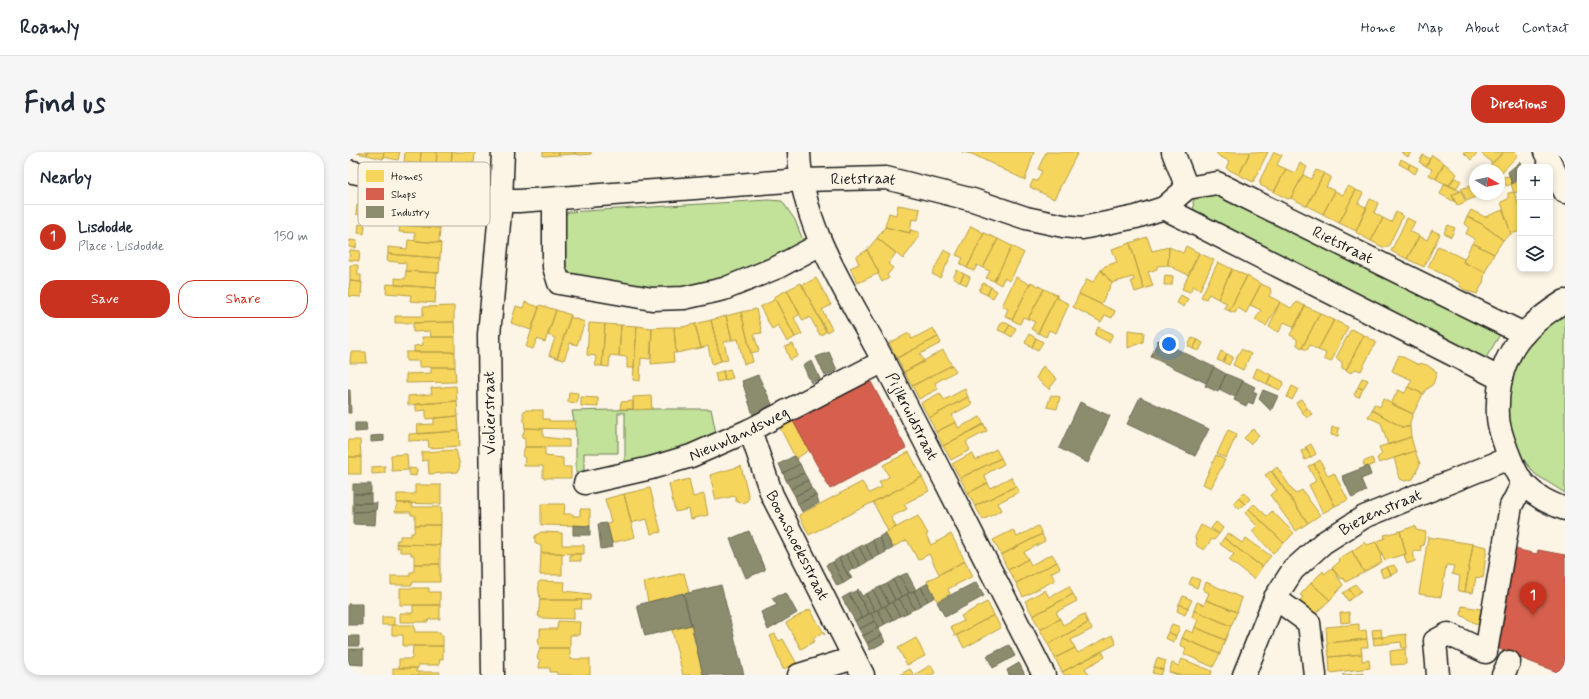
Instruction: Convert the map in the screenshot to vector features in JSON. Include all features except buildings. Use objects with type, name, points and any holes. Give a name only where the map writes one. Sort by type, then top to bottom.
[{"type":"street","name":"Violierstraat","points":[[493,675],[489,335],[501,200],[503,152]]},
{"type":"street","name":"Pijlkruidstraat","points":[[799,152],[806,199],[821,244],[884,361],[1044,675]]},
{"type":"street","points":[[1173,152],[1187,188]]},
{"type":"street","points":[[1546,152],[1565,192]]},
{"type":"street","name":"Rietstraat","points":[[348,171],[358,173]]},
{"type":"street","name":"Rietstraat","points":[[490,198],[501,200],[554,198],[802,180],[886,178],[973,200],[1026,218],[1063,226],[1082,228],[1108,224],[1164,208],[1187,188],[1217,183],[1524,334]]},
{"type":"street","points":[[554,198],[554,267],[559,283],[644,298],[684,298],[724,289],[778,267],[821,244]]},
{"type":"street","points":[[1164,208],[1501,379]]},
{"type":"street","points":[[1565,300],[1549,311],[1524,334],[1508,356],[1501,379],[1498,417],[1509,458],[1523,483],[1544,501],[1565,509]]},
{"type":"street","name":"Nieuwlandsweg","points":[[585,483],[651,468],[691,456],[750,430],[884,361]]},
{"type":"street","name":"Boomshoeksstraat","points":[[750,430],[772,495],[858,666],[799,675]]},
{"type":"street","name":"Biezenstraat","points":[[1244,675],[1275,598],[1293,570],[1323,543],[1364,517],[1509,458]]},
{"type":"street","points":[[1438,675],[1435,641],[1448,634],[1486,652],[1511,506],[1523,483]]},
{"type":"street","points":[[1275,598],[1309,623],[1315,675]]},
{"type":"green space","points":[[1211,189],[1501,333],[1484,361],[1194,211],[1193,201],[1201,193]]},
{"type":"green space","points":[[768,200],[782,201],[795,220],[804,243],[729,278],[666,292],[575,276],[566,270],[565,216],[568,212]]},
{"type":"green space","points":[[1565,312],[1565,493],[1535,474],[1521,456],[1506,418],[1507,382],[1529,337]]},
{"type":"green space","points":[[711,409],[716,433],[685,447],[625,463],[625,413],[618,413],[618,453],[584,453],[584,471],[576,473],[576,432],[572,411]]},
{"type":"place","name":"Lisdodde","points":[[1533,615]]}]
